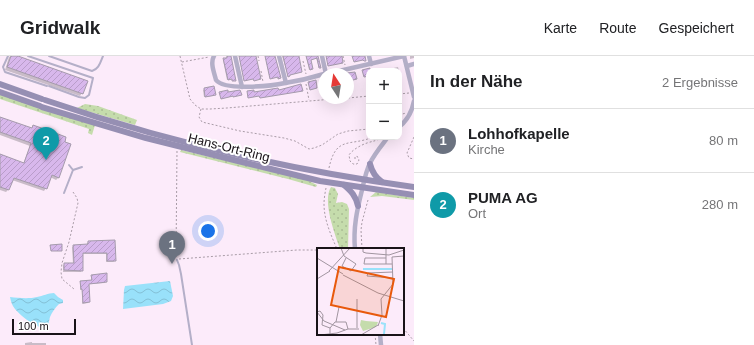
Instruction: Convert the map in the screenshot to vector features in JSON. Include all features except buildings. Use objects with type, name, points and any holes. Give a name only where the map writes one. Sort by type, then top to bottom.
[{"type":"main road","name":"Hans-Ort-Ring","points":[[0,84],[147,132],[232,154],[324,173],[414,187]]},
{"type":"main road","name":"Hans-Ort-Ring","points":[[0,92],[41,107],[146,138],[253,165],[320,181],[414,195]]},
{"type":"main road","points":[[370,164],[375,177],[383,183]]},
{"type":"main road","points":[[344,185],[354,195],[358,206]]},
{"type":"street","points":[[213,56],[212,62],[216,80],[217,82],[225,85],[264,86],[318,76]]},
{"type":"street","points":[[235,56],[242,86]]},
{"type":"street","points":[[279,56],[286,83]]},
{"type":"street","points":[[322,56],[324,68]]},
{"type":"street","points":[[369,56],[371,64]]},
{"type":"street","points":[[351,68],[404,56],[414,97]]},
{"type":"street","points":[[407,66],[414,64]]},
{"type":"street","points":[[402,124],[409,118],[413,109],[414,101]]},
{"type":"street","points":[[355,248],[355,221],[364,180],[378,149],[386,140]]},
{"type":"street","points":[[380,335],[381,345]]},
{"type":"lane","points":[[8,56],[3,67],[5,72],[79,97],[85,98],[88,95],[94,78],[28,56]]},
{"type":"lane","points":[[49,56],[92,71],[98,68],[103,56]]},
{"type":"lane","points":[[69,165],[73,170]]},
{"type":"lane","points":[[73,170],[82,167]]},
{"type":"lane","points":[[64,193],[73,170]]},
{"type":"lane","points":[[177,260],[181,274],[192,345]]},
{"type":"path","points":[[180,56],[190,99],[201,109],[318,100]]},
{"type":"path","points":[[182,62],[213,56]]},
{"type":"path","points":[[258,56],[259,61]]},
{"type":"path","points":[[343,56],[346,68]]},
{"type":"path","points":[[303,61],[309,101]]},
{"type":"path","points":[[261,71],[264,86]]},
{"type":"path","points":[[402,94],[407,93]]},
{"type":"path","points":[[354,97],[366,96]]},
{"type":"path","points":[[201,109],[199,116],[202,122],[240,131],[295,141],[308,149],[322,145],[338,134],[348,131],[366,129]]},
{"type":"path","points":[[402,114],[408,112]]},
{"type":"path","points":[[414,137],[407,153],[409,158],[414,159]]},
{"type":"path","points":[[329,170],[334,151],[342,144],[366,140]]},
{"type":"path","points":[[355,159],[357,156],[359,160],[357,164],[353,164],[350,161],[349,155],[352,151],[365,143],[378,140]]},
{"type":"path","points":[[178,146],[176,153],[177,260],[297,250],[317,250]]},
{"type":"path","points":[[326,188],[324,204],[325,215],[337,248]]},
{"type":"path","points":[[73,192],[78,200],[78,204],[69,242],[62,263],[61,277],[74,289]]},
{"type":"path","points":[[362,248],[362,222],[368,200]]},
{"type":"path","points":[[404,329],[414,342]]},
{"type":"path","points":[[375,335],[376,345]]},
{"type":"green space","points":[[0,94],[95,125],[92,135],[88,133],[89,129],[0,99]]},
{"type":"green space","points":[[85,104],[98,106],[137,120],[135,125],[77,108]]},
{"type":"green space","points":[[181,150],[307,180],[317,185],[316,187],[180,152]]},
{"type":"green space","points":[[331,187],[335,188],[338,194],[336,203],[342,202],[347,204],[349,209],[348,248],[340,248],[330,218],[328,200]]},
{"type":"green space","points":[[376,192],[414,198],[414,200],[382,196],[370,197]]},
{"type":"water","points":[[170,281],[173,296],[171,301],[163,304],[123,309],[125,286]]},
{"type":"water","points":[[54,293],[63,300],[63,303],[59,304],[55,309],[51,315],[48,325],[44,327],[35,325],[21,315],[13,306],[10,297],[31,298]]},
{"type":"place","name":"PUMA AG","points":[[46,160]]},
{"type":"place","name":"Lohhofkapelle","points":[[172,264]]}]
